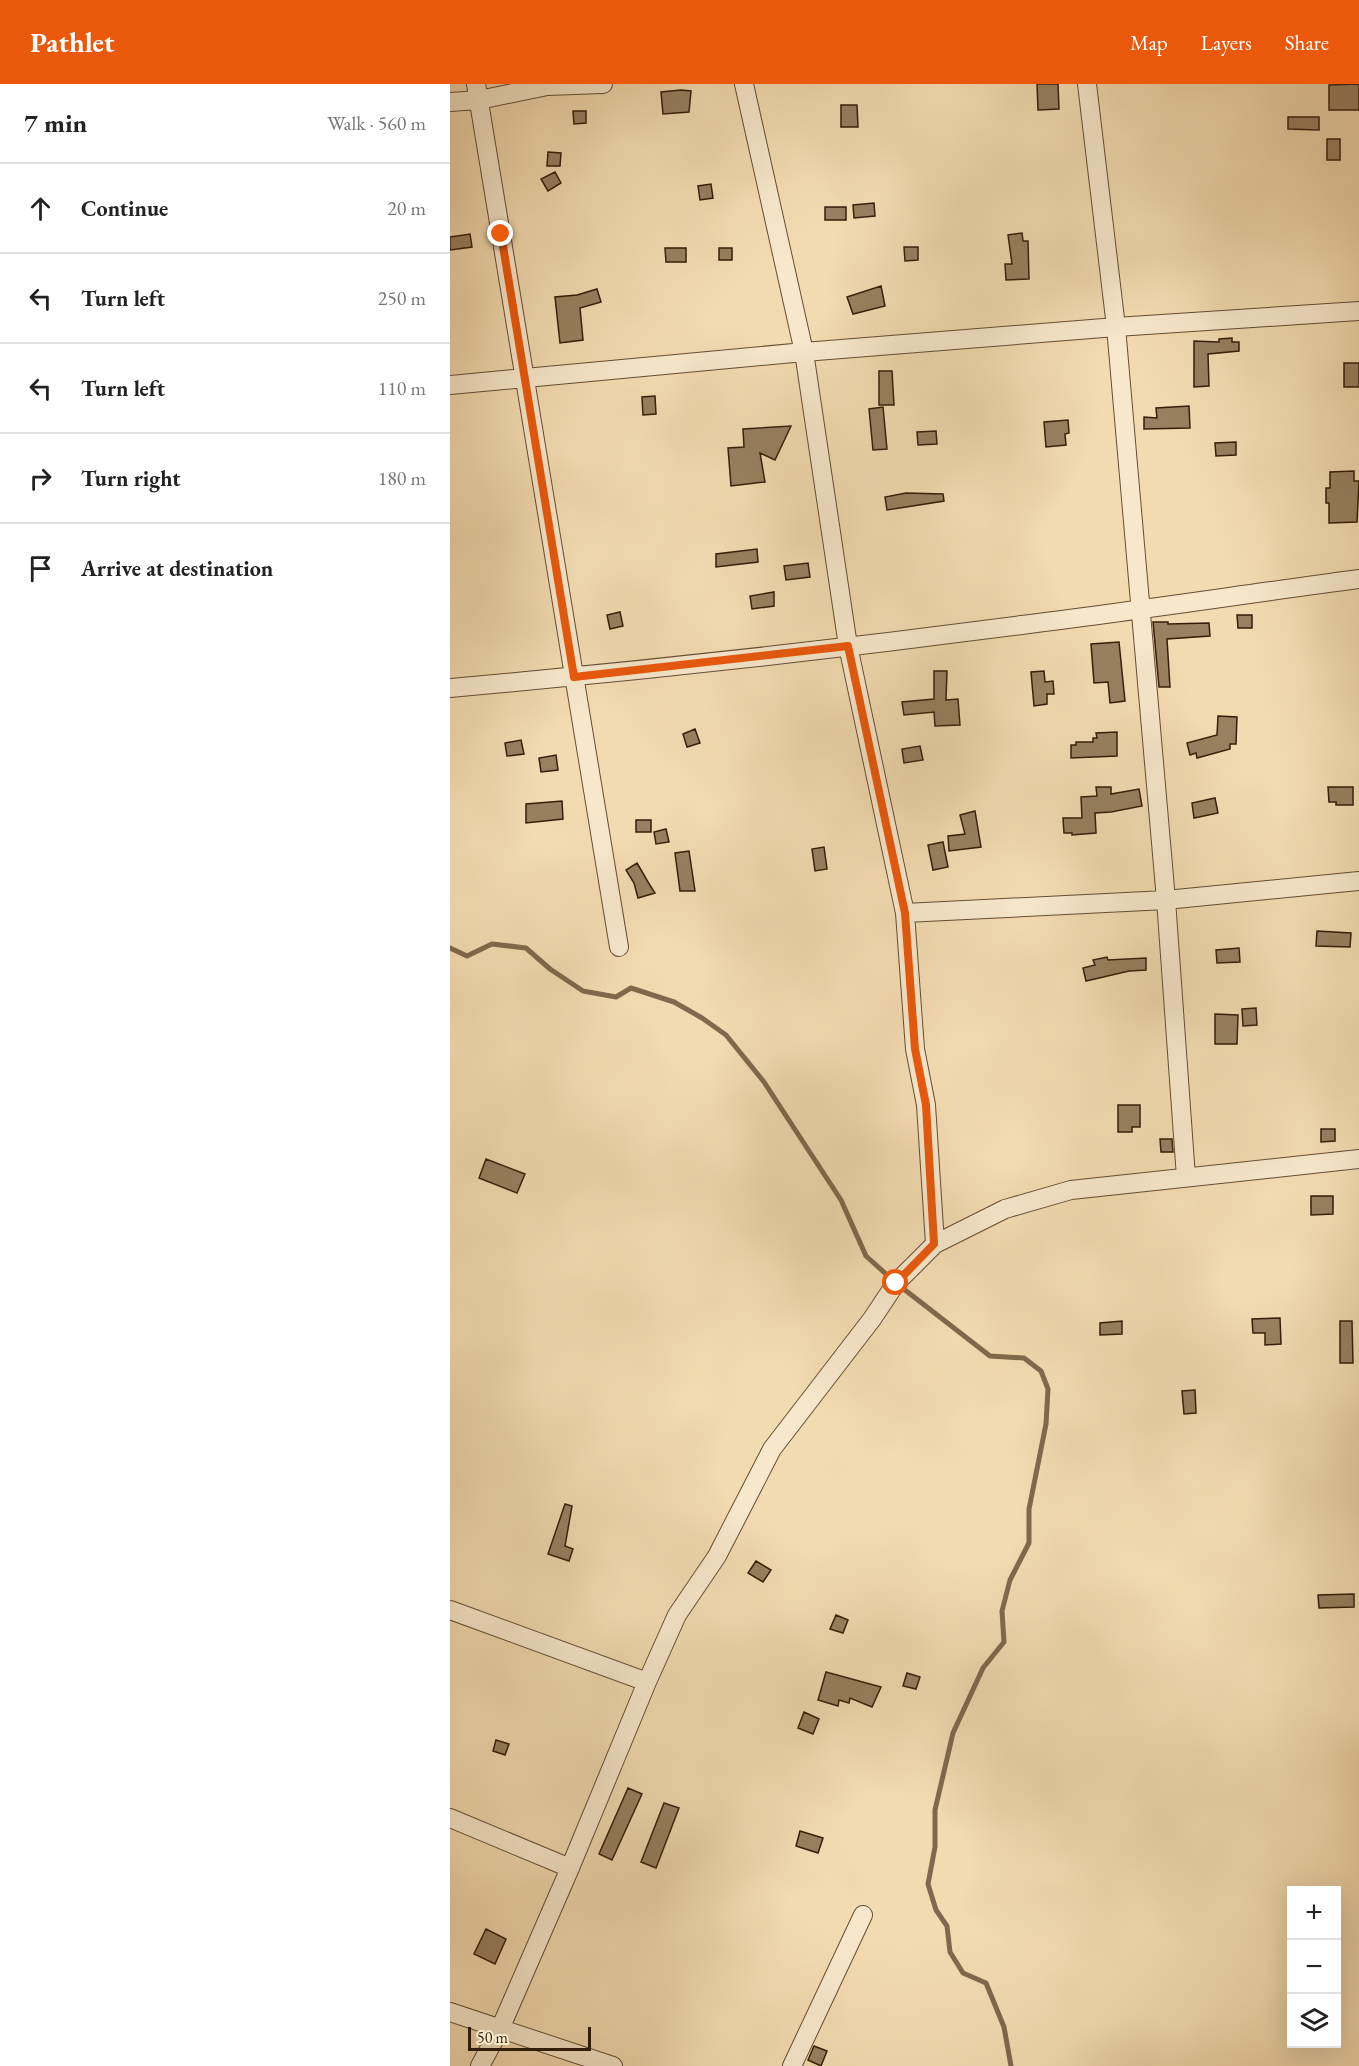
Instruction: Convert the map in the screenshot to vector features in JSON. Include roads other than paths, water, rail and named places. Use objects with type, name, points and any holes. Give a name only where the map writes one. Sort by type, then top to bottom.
[{"type":"street","points":[[450,102],[477,92],[603,84]]},
{"type":"street","points":[[744,84],[804,352],[848,646],[905,913],[915,1049],[926,1105],[934,1244]]},
{"type":"street","points":[[1087,84],[1116,327],[1166,900],[1186,1177]]},
{"type":"street","points":[[477,92],[619,947]]},
{"type":"street","points":[[450,386],[804,352],[1116,327],[1359,311]]},
{"type":"street","points":[[450,688],[574,677],[848,646],[1023,625],[1359,579]]},
{"type":"street","points":[[905,913],[1166,900],[1359,881]]},
{"type":"street","points":[[480,2066],[500,2029],[677,1615],[717,1557],[772,1449],[872,1319],[896,1283],[934,1244],[1005,1209],[1071,1190],[1359,1159]]},
{"type":"street","points":[[450,1610],[647,1682]]},
{"type":"street","points":[[450,1818],[570,1868]]},
{"type":"street","points":[[792,2066],[863,1915]]},
{"type":"street","points":[[450,2012],[613,2066]]},
{"type":"waterway","points":[[450,948],[467,956],[492,944],[526,948],[550,969],[583,991],[616,997],[631,988],[674,1002],[726,1035],[764,1082],[841,1200],[866,1256],[896,1283],[990,1356],[1024,1358],[1041,1371],[1048,1389],[1046,1424],[1029,1509],[1029,1543],[1010,1580],[1002,1611],[1004,1642],[983,1668],[953,1733],[935,1810],[935,1847],[928,1884],[936,1910],[947,1926],[950,1952],[963,1973],[986,1983],[1004,2027],[1011,2066]]}]
